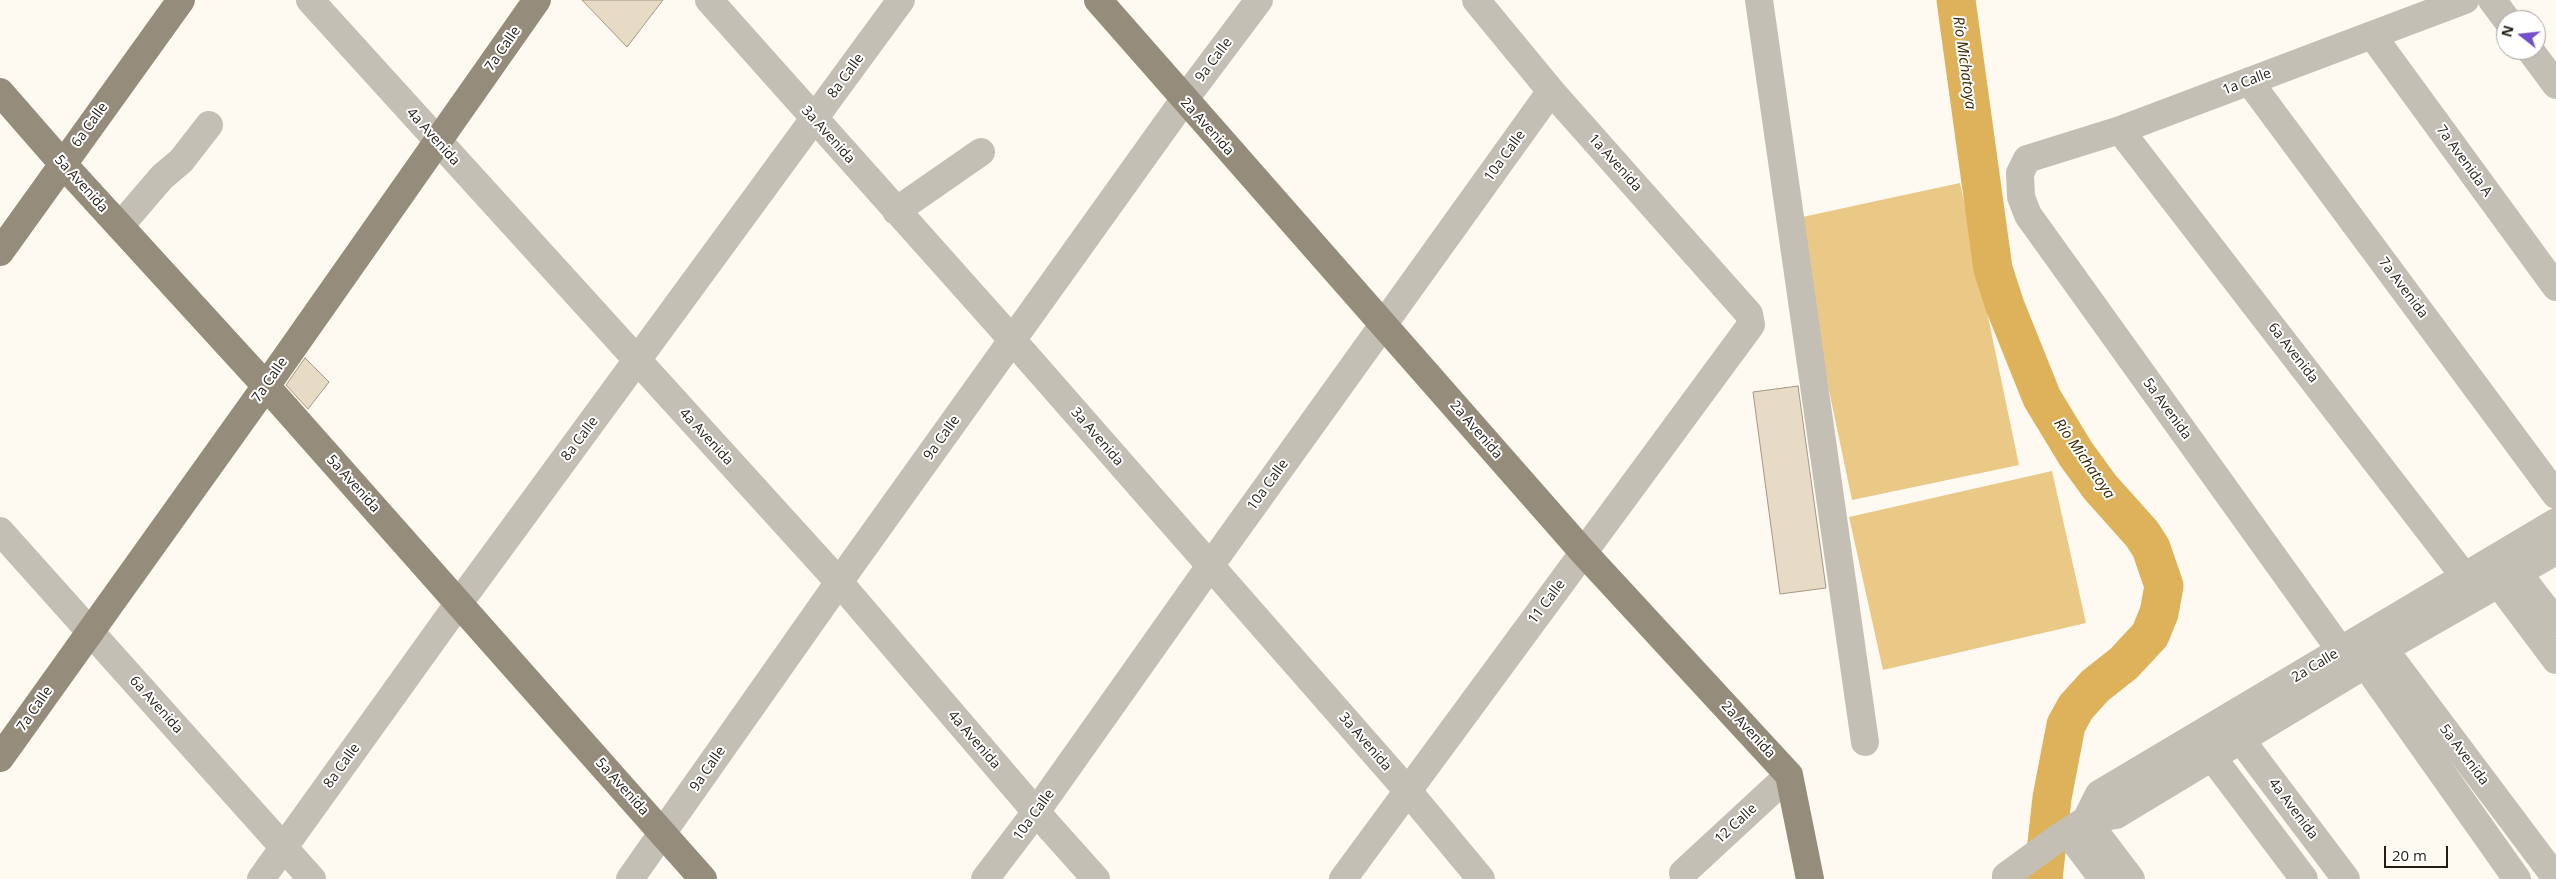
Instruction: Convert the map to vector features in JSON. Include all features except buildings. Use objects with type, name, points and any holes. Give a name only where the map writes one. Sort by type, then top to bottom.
[{"type":"main road","name":"6a Calle","points":[[0,252],[62,163],[181,0]]},
{"type":"main road","name":"7a Calle","points":[[0,758],[266,386],[537,0]]},
{"type":"main road","name":"2a Avenida","points":[[1098,0],[1584,553],[1789,775]]},
{"type":"main road","name":"5a Avenida","points":[[0,92],[62,163],[266,386],[703,879]]},
{"type":"main road","points":[[1789,775],[1810,879]]},
{"type":"street","name":"4a Avenida","points":[[310,0],[838,582],[1096,879]]},
{"type":"street","name":"3a Avenida","points":[[709,0],[1012,340],[1407,790],[1481,879]]},
{"type":"street","name":"8a Calle","points":[[261,879],[459,603],[901,0]]},
{"type":"street","name":"9a Calle","points":[[630,879],[838,582],[1184,100],[1259,0]]},
{"type":"street","name":"1a Avenida","points":[[1476,0],[1552,91],[1749,314],[1751,325]]},
{"type":"street","points":[[1759,0],[1865,742]]},
{"type":"street","name":"1a Calle","points":[[2027,159],[2120,130],[2465,0]]},
{"type":"street","name":"7a Avenida A","points":[[2372,35],[2556,287]]},
{"type":"street","points":[[2537,60],[2556,85]]},
{"type":"street","name":"7a Avenida","points":[[2249,82],[2556,495]]},
{"type":"street","name":"10a Calle","points":[[985,879],[1036,812],[1210,566],[1552,91]]},
{"type":"street","points":[[120,226],[162,177],[181,161],[209,125]]},
{"type":"street","name":"6a Avenida","points":[[2120,130],[2465,577]]},
{"type":"street","points":[[896,211],[980,152]]},
{"type":"street","name":"5a Avenida","points":[[2027,159],[2020,174],[2021,197],[2028,215],[2363,648],[2556,878]]},
{"type":"street","name":"11 Calle","points":[[1343,879],[1751,325]]},
{"type":"street","name":"2a Calle","points":[[2006,878],[2071,830],[2099,794],[2363,648],[2504,567],[2556,522]]},
{"type":"street","name":"6a Avenida","points":[[0,532],[91,630],[312,879]]},
{"type":"street","name":"2a Calle","points":[[2071,830],[2116,815],[2241,740],[2363,648],[2465,577],[2556,551]]},
{"type":"street","points":[[2504,567],[2556,622]]},
{"type":"street","points":[[2504,567],[2556,660]]},
{"type":"street","name":"5a Avenida","points":[[2363,648],[2517,879]]},
{"type":"street","name":"4a Avenida","points":[[2241,740],[2346,879]]},
{"type":"street","points":[[2212,757],[2304,879]]},
{"type":"street","name":"12 Calle","points":[[1683,873],[1789,775]]},
{"type":"street","points":[[2071,830],[2103,879]]},
{"type":"street","points":[[2071,830],[2131,879]]},
{"type":"shaded area","points":[[1960,183],[2019,465],[1852,500],[1793,219]]},
{"type":"shaded area","points":[[2052,471],[2086,623],[1883,670],[1849,517]]},
{"type":"waterway","name":"Río Michatoya","points":[[1956,0],[1993,269],[2005,306],[2042,398],[2076,454],[2100,487],[2142,534],[2151,548],[2164,586],[2159,613],[2150,635],[2124,663],[2095,686],[2076,707],[2066,725],[2052,798],[2043,879]]}]
